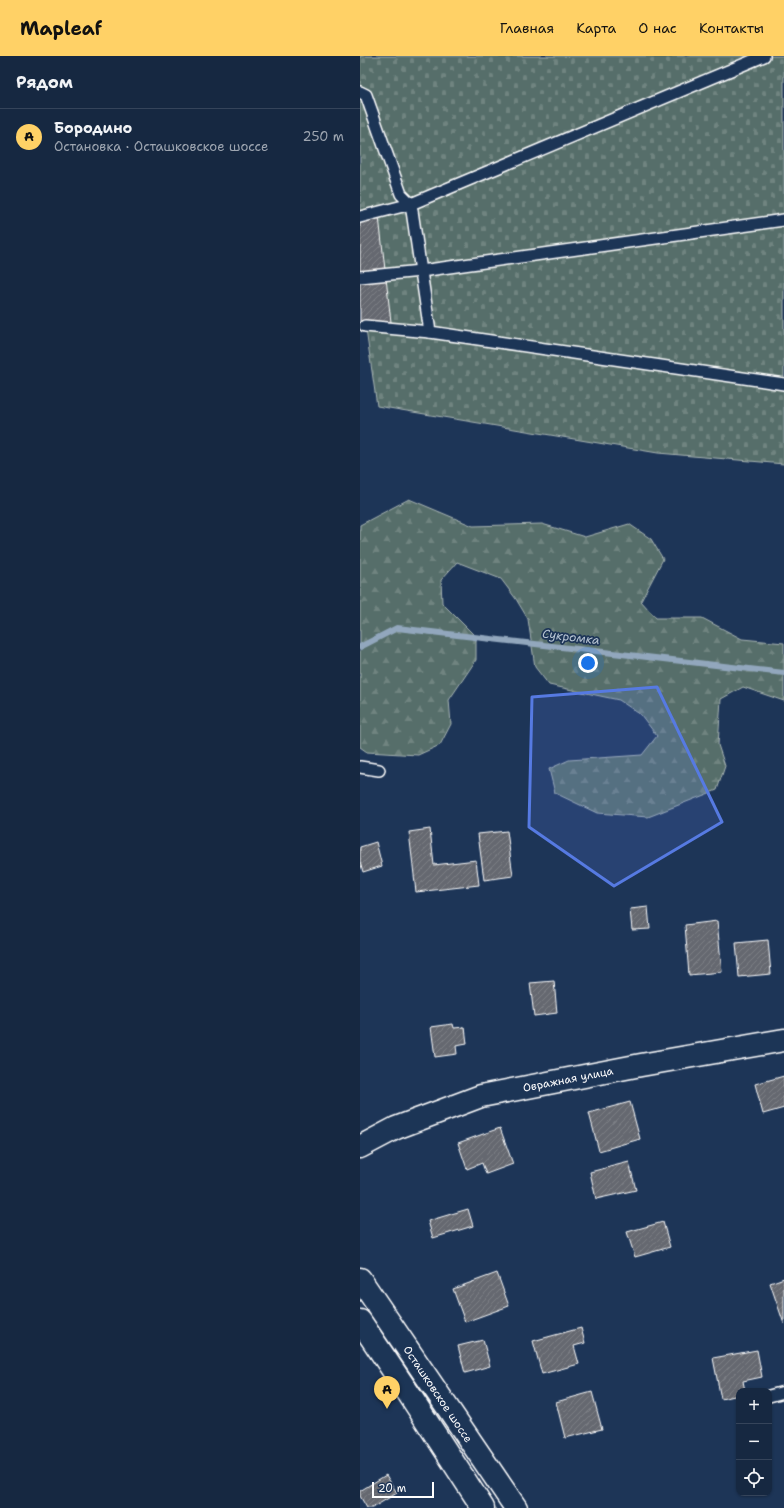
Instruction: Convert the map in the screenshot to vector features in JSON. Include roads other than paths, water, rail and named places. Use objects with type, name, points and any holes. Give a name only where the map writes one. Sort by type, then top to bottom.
[{"type":"main road","name":"Овражная улица","points":[[360,1147],[396,1128],[481,1096],[641,1065],[784,1040]]},
{"type":"main road","name":"Осташковское шоссе","points":[[360,1279],[516,1508]]},
{"type":"main road","points":[[360,1321],[484,1508]]},
{"type":"lane","points":[[360,217],[411,204],[764,56]]},
{"type":"lane","points":[[360,92],[366,95],[401,194],[411,204],[430,332]]},
{"type":"lane","points":[[360,277],[421,271],[784,220]]},
{"type":"lane","points":[[365,326],[430,332],[784,384]]},
{"type":"lane","points":[[360,767],[379,770]]},
{"type":"lane","points":[[772,1395],[784,1392]]},
{"type":"waterway","name":"Сукромка","points":[[360,647],[397,628],[784,673]]},
{"type":"place","name":"Бородино","points":[[387,1409]]}]
